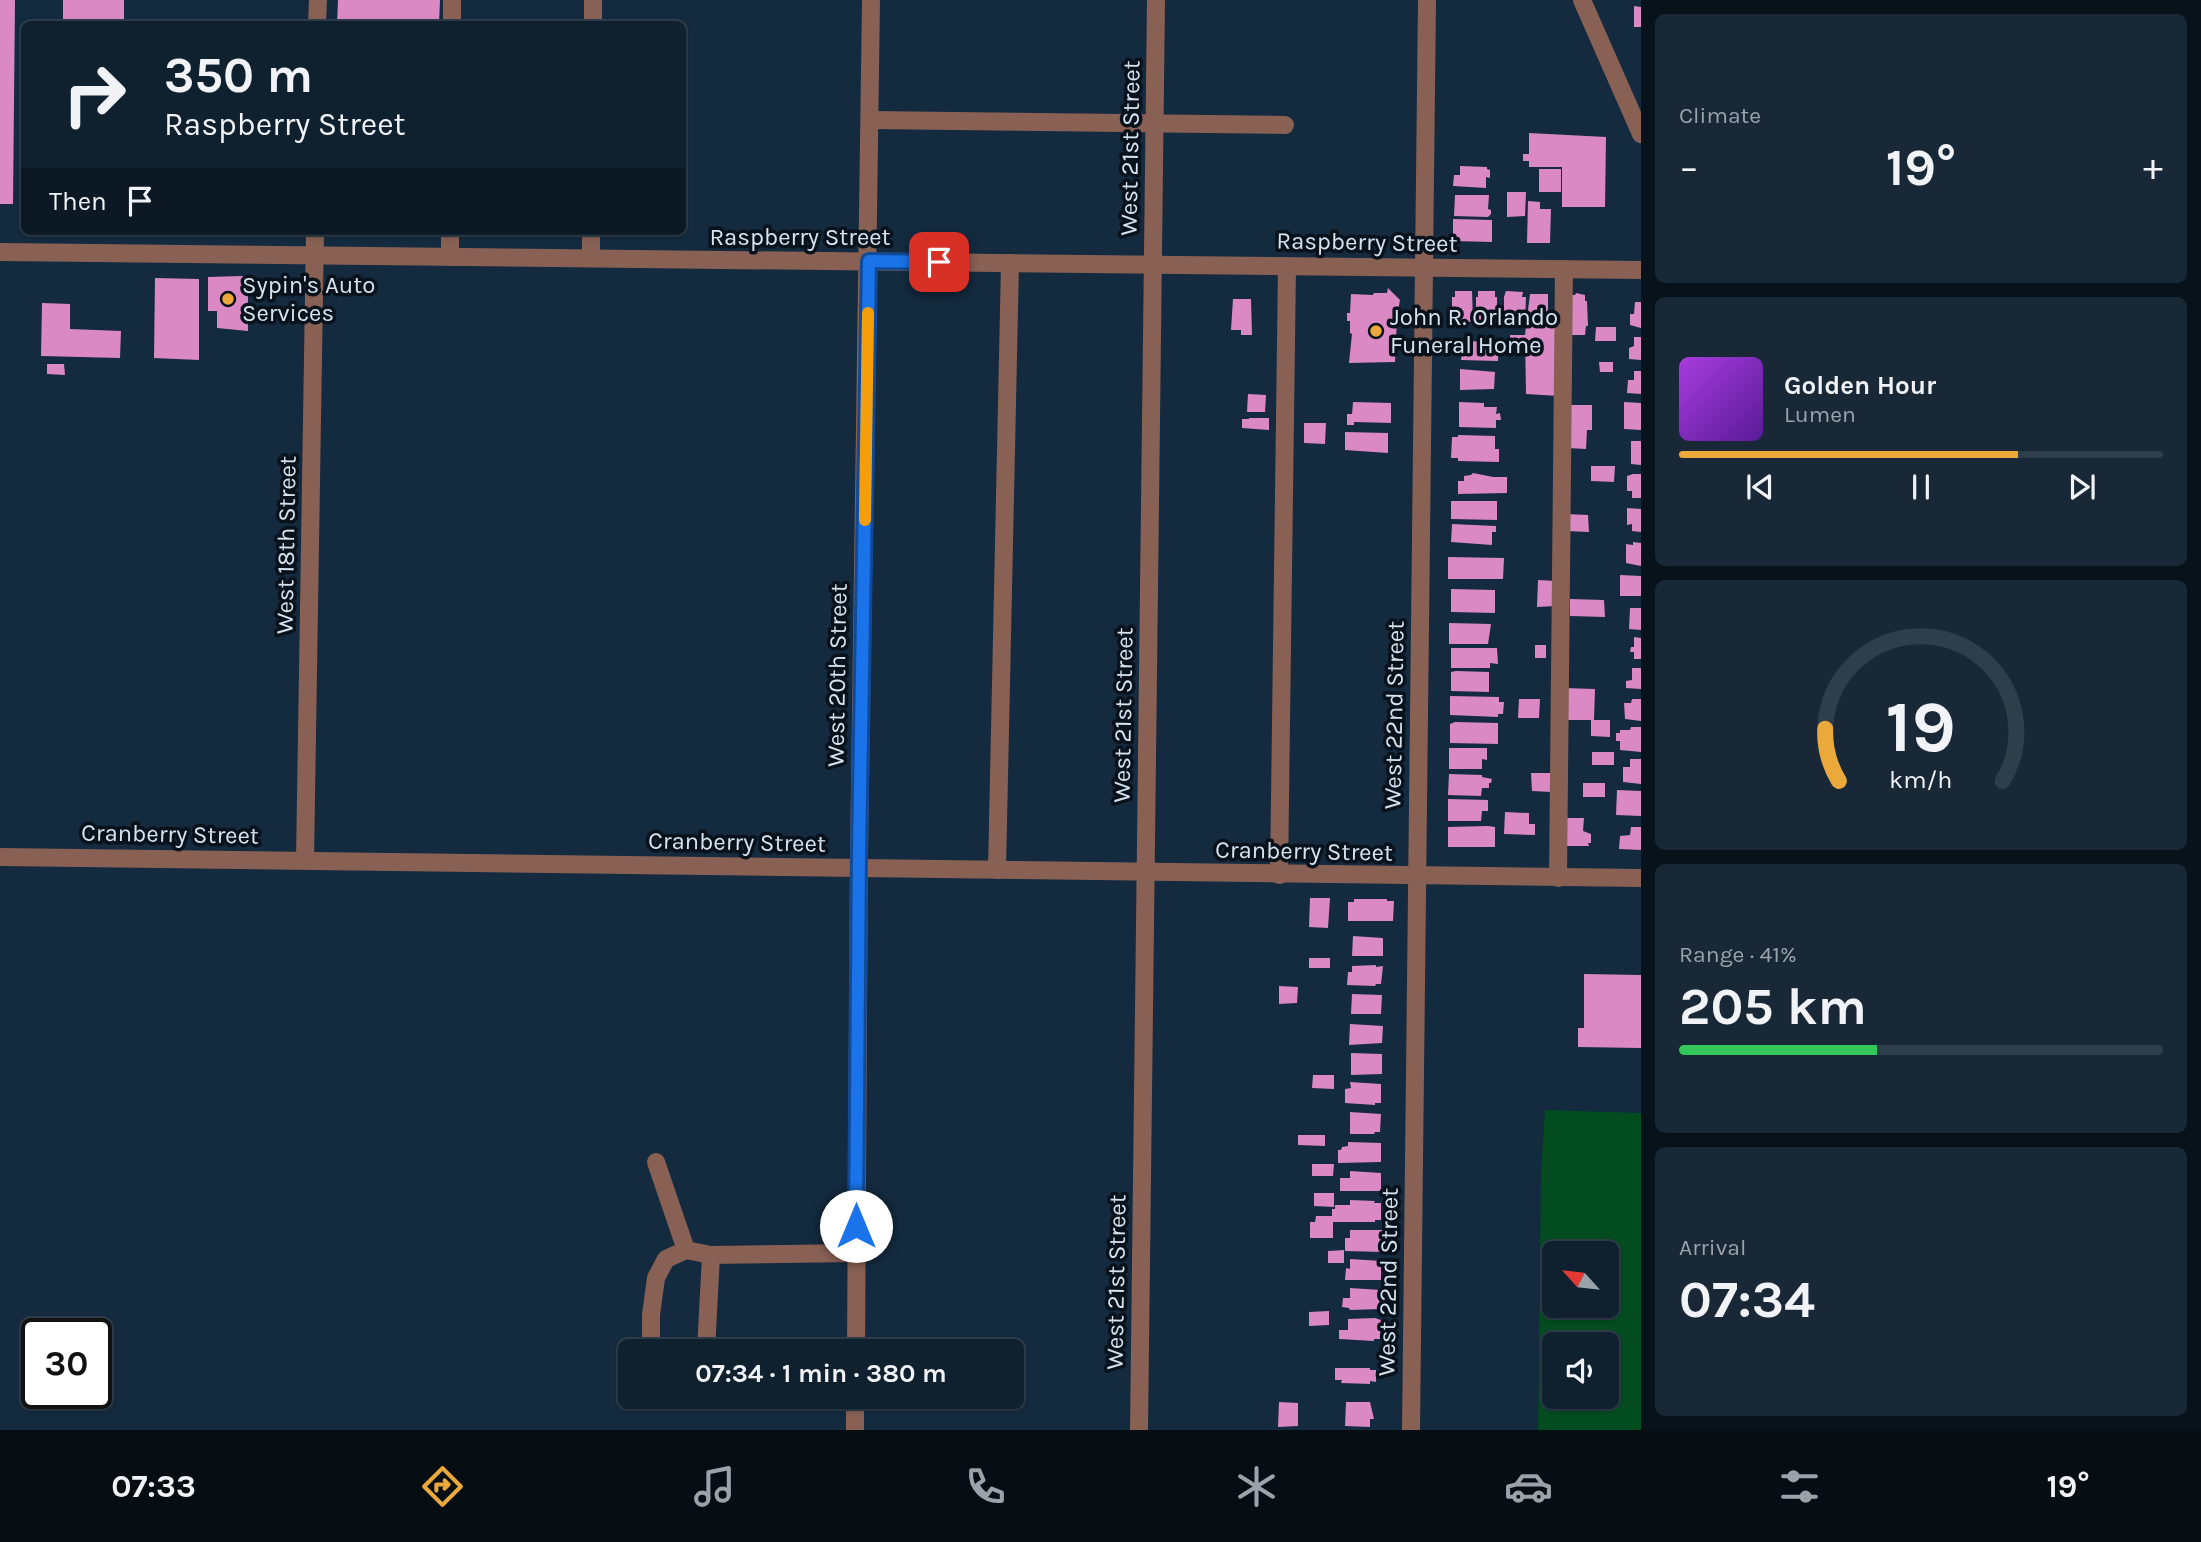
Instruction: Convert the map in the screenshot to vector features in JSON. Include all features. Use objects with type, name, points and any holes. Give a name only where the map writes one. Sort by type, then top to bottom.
[{"type":"street","points":[[317,21],[318,0]]},
{"type":"street","points":[[452,0],[452,21]]},
{"type":"street","points":[[593,0],[593,21]]},
{"type":"street","name":"West 20th Street","points":[[856,1339],[859,869],[871,0]]},
{"type":"street","name":"West 21st Street","points":[[1139,1430],[1156,0]]},
{"type":"street","name":"West 22nd Street","points":[[1411,1430],[1427,0]]},
{"type":"street","points":[[1582,0],[1641,134]]},
{"type":"street","points":[[870,120],[1285,125]]},
{"type":"street","name":"West 18th Street","points":[[305,860],[315,235]]},
{"type":"street","points":[[450,235],[450,257]]},
{"type":"street","points":[[591,235],[591,258]]},
{"type":"street","name":"Raspberry Street","points":[[0,252],[1641,270]]},
{"type":"street","points":[[996,870],[1010,263]]},
{"type":"street","points":[[1279,875],[1287,265]]},
{"type":"street","points":[[1558,878],[1564,269]]},
{"type":"street","name":"Cranberry Street","points":[[0,857],[1641,878]]},
{"type":"street","points":[[656,1162],[686,1250]]},
{"type":"street","points":[[651,1339],[656,1278],[666,1259],[686,1250],[711,1255],[856,1253]]},
{"type":"street","points":[[707,1339],[711,1255]]},
{"type":"street","points":[[855,1409],[855,1430]]},
{"type":"green space","points":[[1545,1110],[1641,1113],[1641,1430],[1538,1430],[1541,1171]]},
{"type":"building","points":[[0,0],[15,0],[13,204],[0,204]]},
{"type":"building","points":[[63,0],[124,0],[124,21],[63,21]]},
{"type":"building","points":[[338,0],[440,0],[439,21],[337,21]]},
{"type":"building","points":[[1634,6],[1641,7],[1641,27],[1634,27]]},
{"type":"building","points":[[1529,133],[1606,137],[1605,207],[1562,207],[1562,167],[1529,167],[1529,161],[1523,161],[1523,154],[1529,154]]},
{"type":"building","points":[[1460,166],[1487,167],[1490,170],[1490,178],[1486,177],[1486,188],[1453,186],[1454,175],[1460,175]]},
{"type":"building","points":[[1539,169],[1561,169],[1561,192],[1539,192]]},
{"type":"building","points":[[1507,192],[1526,192],[1525,216],[1507,217]]},
{"type":"building","points":[[1455,195],[1489,195],[1488,209],[1491,214],[1488,217],[1454,216]]},
{"type":"building","points":[[1528,201],[1540,202],[1540,209],[1551,209],[1550,243],[1527,243]]},
{"type":"building","points":[[1453,219],[1492,220],[1492,242],[1453,241]]},
{"type":"building","points":[[208,277],[248,277],[248,331],[217,328],[217,311],[208,311]]},
{"type":"building","points":[[155,278],[199,279],[199,360],[154,358]]},
{"type":"building","points":[[1388,288],[1400,300],[1395,362],[1349,363],[1352,334],[1347,313],[1350,313],[1351,294],[1387,293]]},
{"type":"building","points":[[1455,291],[1472,291],[1473,322],[1452,321],[1452,297],[1455,297]]},
{"type":"building","points":[[1478,291],[1495,291],[1497,323],[1476,322]]},
{"type":"building","points":[[1506,291],[1523,292],[1522,297],[1526,297],[1525,323],[1504,323]]},
{"type":"building","points":[[1530,294],[1548,294],[1548,324],[1558,326],[1559,396],[1526,394],[1525,335]]},
{"type":"building","points":[[1571,295],[1585,295],[1587,301],[1588,326],[1585,335],[1568,335]]},
{"type":"building","points":[[1233,299],[1251,299],[1252,335],[1241,335],[1241,330],[1231,330]]},
{"type":"building","points":[[1635,302],[1641,302],[1641,328],[1630,325],[1630,314],[1634,314]]},
{"type":"building","points":[[42,303],[70,304],[70,329],[121,331],[120,358],[41,356]]},
{"type":"building","points":[[1596,327],[1616,327],[1616,341],[1595,341]]},
{"type":"building","points":[[1510,335],[1525,335],[1526,345],[1510,344]]},
{"type":"building","points":[[1634,337],[1641,337],[1641,360],[1629,359],[1629,348],[1634,346]]},
{"type":"building","points":[[1463,341],[1499,342],[1498,361],[1461,360]]},
{"type":"building","points":[[1599,362],[1613,362],[1613,372],[1600,372]]},
{"type":"building","points":[[47,364],[64,364],[65,375],[47,374]]},
{"type":"building","points":[[1460,369],[1495,372],[1494,389],[1460,390]]},
{"type":"building","points":[[1634,371],[1641,371],[1641,394],[1627,393],[1628,380],[1634,380]]},
{"type":"building","points":[[1248,394],[1266,395],[1265,412],[1247,412]]},
{"type":"building","points":[[1353,402],[1391,403],[1391,423],[1354,422],[1354,425],[1347,425],[1347,414],[1352,414]]},
{"type":"building","points":[[1459,402],[1484,403],[1484,407],[1497,407],[1496,414],[1500,413],[1501,420],[1496,420],[1496,428],[1459,427]]},
{"type":"building","points":[[1624,402],[1641,403],[1641,430],[1624,429]]},
{"type":"building","points":[[1567,405],[1592,405],[1592,430],[1587,430],[1586,449],[1567,448]]},
{"type":"building","points":[[1269,418],[1269,430],[1242,428],[1242,419]]},
{"type":"building","points":[[1304,423],[1326,423],[1325,444],[1304,443]]},
{"type":"building","points":[[1345,432],[1388,433],[1388,453],[1345,450]]},
{"type":"building","points":[[1495,436],[1499,462],[1458,461],[1458,458],[1451,458],[1452,437]]},
{"type":"building","points":[[1631,441],[1641,441],[1641,465],[1631,464]]},
{"type":"building","points":[[1591,466],[1615,466],[1614,482],[1591,481]]},
{"type":"building","points":[[1473,473],[1507,477],[1507,493],[1458,494],[1458,481],[1464,481],[1464,476]]},
{"type":"building","points":[[1641,474],[1641,498],[1632,498],[1632,491],[1627,491],[1627,476]]},
{"type":"building","points":[[1451,501],[1497,501],[1497,520],[1451,519]]},
{"type":"building","points":[[1627,508],[1641,509],[1641,532],[1632,531],[1632,524],[1627,525]]},
{"type":"building","points":[[1566,514],[1588,515],[1589,532],[1565,531]]},
{"type":"building","points":[[1452,524],[1496,526],[1496,532],[1492,532],[1492,545],[1451,542]]},
{"type":"building","points":[[1633,542],[1641,543],[1641,566],[1626,563],[1626,544],[1633,545]]},
{"type":"building","points":[[1448,557],[1504,558],[1503,579],[1448,579]]},
{"type":"building","points":[[1620,575],[1641,576],[1641,596],[1620,596]]},
{"type":"building","points":[[1538,580],[1556,581],[1556,606],[1537,607]]},
{"type":"building","points":[[1451,589],[1495,590],[1495,613],[1451,612]]},
{"type":"building","points":[[1570,599],[1604,600],[1605,617],[1570,616]]},
{"type":"building","points":[[1630,608],[1641,608],[1641,630],[1629,629]]},
{"type":"building","points":[[1449,623],[1491,624],[1488,644],[1449,644]]},
{"type":"building","points":[[1634,637],[1641,638],[1641,659],[1634,659],[1634,652],[1630,652],[1631,647],[1634,647]]},
{"type":"building","points":[[1535,645],[1546,645],[1546,658],[1535,658]]},
{"type":"building","points":[[1451,648],[1497,648],[1498,664],[1490,663],[1490,668],[1451,668]]},
{"type":"building","points":[[1632,668],[1641,668],[1641,689],[1626,688],[1626,681],[1632,680]]},
{"type":"building","points":[[1451,672],[1489,672],[1489,692],[1451,691]]},
{"type":"building","points":[[1563,688],[1595,689],[1594,720],[1610,720],[1610,737],[1591,736],[1591,720],[1563,720]]},
{"type":"building","points":[[1450,696],[1499,697],[1499,702],[1504,702],[1503,714],[1498,714],[1498,717],[1450,715]]},
{"type":"building","points":[[1519,699],[1540,699],[1539,718],[1518,718]]},
{"type":"building","points":[[1632,699],[1641,699],[1641,721],[1625,719],[1624,703],[1631,703]]},
{"type":"building","points":[[1498,723],[1498,744],[1450,743],[1450,724]]},
{"type":"building","points":[[1631,727],[1641,727],[1641,752],[1620,750],[1620,741],[1616,741],[1616,733],[1630,730]]},
{"type":"building","points":[[1449,748],[1487,748],[1487,760],[1482,759],[1482,769],[1449,769]]},
{"type":"building","points":[[1592,752],[1614,752],[1614,765],[1592,765]]},
{"type":"building","points":[[1630,759],[1641,759],[1641,784],[1623,782],[1623,767],[1630,767]]},
{"type":"building","points":[[1531,773],[1552,773],[1551,792],[1532,791]]},
{"type":"building","points":[[1449,774],[1482,775],[1492,779],[1489,788],[1482,788],[1481,796],[1448,795]]},
{"type":"building","points":[[1583,783],[1605,783],[1605,797],[1583,797]]},
{"type":"building","points":[[1617,790],[1641,791],[1641,816],[1616,815]]},
{"type":"building","points":[[1448,799],[1488,800],[1488,811],[1482,811],[1481,821],[1448,821]]},
{"type":"building","points":[[1505,812],[1529,813],[1529,824],[1535,824],[1535,835],[1504,834]]},
{"type":"building","points":[[1566,818],[1584,818],[1583,831],[1591,834],[1589,846],[1565,846]]},
{"type":"building","points":[[1448,827],[1495,827],[1495,847],[1448,847]]},
{"type":"building","points":[[1631,827],[1641,827],[1641,850],[1619,849],[1620,836],[1630,835]]},
{"type":"building","points":[[1310,898],[1330,898],[1328,928],[1309,927]]},
{"type":"building","points":[[1354,899],[1394,901],[1393,921],[1348,921],[1348,902],[1354,902]]},
{"type":"building","points":[[1353,936],[1383,938],[1383,956],[1352,956]]},
{"type":"building","points":[[1309,958],[1330,958],[1330,968],[1309,968]]},
{"type":"building","points":[[1352,966],[1383,966],[1381,984],[1347,985],[1348,972],[1352,972]]},
{"type":"building","points":[[1584,974],[1641,975],[1641,1048],[1578,1047],[1578,1028],[1584,1028]]},
{"type":"building","points":[[1279,986],[1298,987],[1297,1003],[1279,1004]]},
{"type":"building","points":[[1352,994],[1382,995],[1381,1014],[1351,1014]]},
{"type":"building","points":[[1350,1024],[1383,1026],[1382,1043],[1349,1045]]},
{"type":"building","points":[[1351,1053],[1382,1054],[1382,1074],[1351,1075]]},
{"type":"building","points":[[1313,1075],[1334,1075],[1334,1089],[1312,1088]]},
{"type":"building","points":[[1350,1082],[1381,1084],[1381,1103],[1345,1103],[1345,1089],[1351,1088]]},
{"type":"building","points":[[1350,1112],[1381,1114],[1380,1132],[1350,1134]]},
{"type":"building","points":[[1298,1135],[1325,1135],[1325,1146],[1298,1145]]},
{"type":"building","points":[[1348,1142],[1381,1143],[1381,1162],[1338,1163],[1338,1150],[1348,1146]]},
{"type":"building","points":[[1312,1164],[1334,1164],[1333,1176],[1312,1176]]},
{"type":"building","points":[[1350,1171],[1381,1173],[1381,1191],[1340,1191],[1340,1178],[1350,1178]]},
{"type":"building","points":[[1314,1193],[1334,1193],[1334,1207],[1314,1206]]},
{"type":"building","points":[[1350,1200],[1381,1203],[1381,1220],[1333,1222],[1333,1238],[1310,1238],[1310,1222],[1315,1222],[1316,1216],[1332,1216],[1335,1205],[1350,1205]]},
{"type":"building","points":[[1350,1230],[1382,1230],[1382,1252],[1345,1251],[1345,1238],[1350,1238]]},
{"type":"building","points":[[1344,1250],[1344,1263],[1328,1263],[1328,1251]]},
{"type":"building","points":[[1350,1259],[1381,1261],[1381,1280],[1345,1280],[1346,1268],[1350,1269]]},
{"type":"building","points":[[1350,1288],[1381,1290],[1381,1309],[1350,1310],[1342,1307],[1343,1298],[1350,1298]]},
{"type":"building","points":[[1329,1311],[1329,1325],[1309,1326],[1309,1312]]},
{"type":"building","points":[[1348,1319],[1381,1320],[1380,1339],[1339,1339],[1339,1330],[1348,1330]]},
{"type":"building","points":[[1335,1368],[1376,1370],[1376,1382],[1341,1383],[1342,1380],[1335,1380]]},
{"type":"building","points":[[1279,1402],[1298,1403],[1298,1426],[1278,1427]]},
{"type":"building","points":[[1346,1402],[1370,1402],[1374,1419],[1370,1419],[1370,1427],[1345,1426]]},
{"type":"slow traffic","points":[[865,520],[868,313]]},
{"type":"place","name":"Sypin's Auto Services","points":[[228,299]]},
{"type":"place","name":"John R. Orlando Funeral Home","points":[[1376,331]]},
{"type":"route","points":[[856,1226],[869,261],[939,262]]}]
